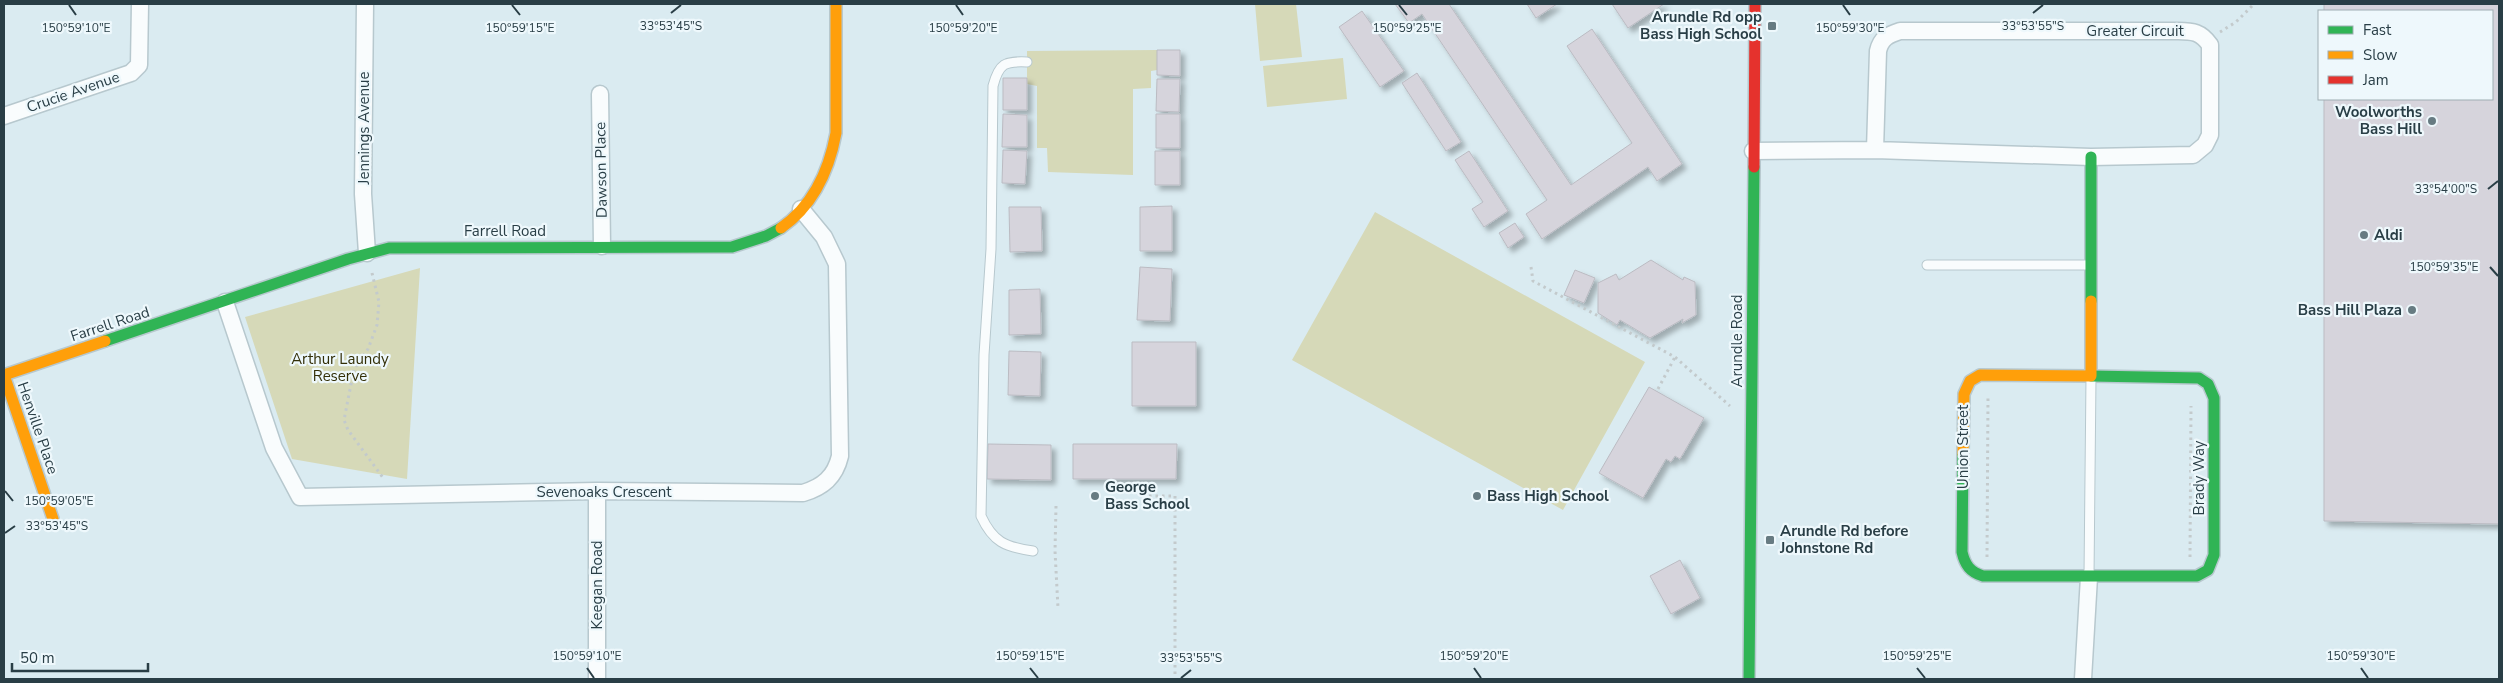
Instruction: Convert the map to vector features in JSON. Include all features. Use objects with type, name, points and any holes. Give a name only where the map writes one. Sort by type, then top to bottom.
[{"type":"street","name":"Crucie Avenue","points":[[4,116],[131,73],[138,65],[140,4]]},
{"type":"street","name":"Jennings Avenue","points":[[365,4],[363,194],[368,253]]},
{"type":"street","name":"Farrell Road","points":[[4,375],[368,253],[389,248],[416,246],[732,247],[776,231],[801,209],[820,187],[834,151],[836,133],[836,4]]},
{"type":"street","name":"Arundle Road","points":[[1749,679],[1755,4]]},
{"type":"street","name":"Greater Circuit","points":[[1875,150],[1878,50],[1880,41],[1889,34],[1900,31],[2178,31],[2194,32],[2203,35],[2207,40]]},
{"type":"street","points":[[1753,151],[1875,150],[2091,157],[2193,155],[2205,145],[2210,135],[2210,45],[2207,40]]},
{"type":"street","name":"Dawson Place","points":[[600,94],[602,246]]},
{"type":"street","points":[[2091,157],[2091,376],[2192,378]]},
{"type":"street","name":"Sevenoaks Crescent","points":[[225,302],[274,448],[300,497],[597,491],[803,494],[820,487],[834,473],[840,456],[838,269],[830,245],[801,209]]},
{"type":"street","name":"Henville Place","points":[[4,375],[53,519]]},
{"type":"street","name":"Union Street","points":[[2089,577],[1987,576],[1972,574],[1964,564],[1962,552],[1964,394],[1970,381],[1980,375],[2091,376]]},
{"type":"street","name":"Brady Way","points":[[2089,577],[2197,576],[2208,570],[2214,555],[2214,398],[2208,384],[2199,378],[2192,378]]},
{"type":"street","name":"Keegan Road","points":[[597,491],[597,679]]},
{"type":"street","points":[[2083,679],[2089,577]]},
{"type":"lane","points":[[1027,62],[1012,62],[1002,65],[996,74],[993,86],[991,249],[984,355],[981,516],[987,530],[996,540],[1033,551]]},
{"type":"lane","points":[[1927,265],[2091,265]]},
{"type":"lane","points":[[2089,577],[2091,376]]},
{"type":"path","points":[[2207,40],[2236,22],[2254,4]]},
{"type":"path","points":[[368,253],[379,302],[377,325],[368,349],[354,370],[344,420],[348,430],[395,495]]},
{"type":"path","points":[[1531,266],[1533,281],[1675,357],[1751,425]]},
{"type":"path","points":[[1658,389],[1675,357]]},
{"type":"path","points":[[1987,576],[1988,375]]},
{"type":"path","points":[[2190,576],[2192,378]]},
{"type":"path","points":[[1148,496],[1176,496],[1175,679]]},
{"type":"path","points":[[1056,506],[1055,551],[1058,608]]},
{"type":"green space","points":[[1255,4],[1296,4],[1302,57],[1260,61]]},
{"type":"green space","points":[[1157,50],[1157,70],[1151,71],[1151,88],[1133,89],[1133,175],[1048,172],[1047,148],[1037,148],[1037,86],[1027,84],[1027,51]]},
{"type":"green space","points":[[1343,58],[1347,99],[1267,107],[1263,66]]},
{"type":"green space","points":[[1375,212],[1645,362],[1563,510],[1292,360]]},
{"type":"green space","name":"Arthur Laundy Reserve","points":[[420,268],[407,479],[292,459],[245,317]]},
{"type":"building","points":[[1395,4],[1449,4],[1571,185],[1632,143],[1567,46],[1592,29],[1682,164],[1657,181],[1648,167],[1542,239],[1526,214],[1547,200],[1422,14],[1409,23]]},
{"type":"building","points":[[1527,4],[1557,4],[1536,18]]},
{"type":"building","points":[[1612,4],[1664,4],[1628,28]]},
{"type":"building","name":"Bass Hill Plaza","points":[[2324,4],[2499,4],[2499,524],[2324,521],[2324,100],[2493,100],[2493,10],[2324,10]]},
{"type":"building","points":[[1362,11],[1404,71],[1380,87],[1339,27]]},
{"type":"building","points":[[1157,50],[1180,50],[1180,76],[1157,75]]},
{"type":"building","points":[[1417,73],[1461,142],[1446,151],[1402,83]]},
{"type":"building","points":[[1003,78],[1027,78],[1027,110],[1003,110]]},
{"type":"building","points":[[1157,79],[1180,79],[1179,112],[1156,111]]},
{"type":"building","points":[[1003,114],[1027,115],[1027,147],[1002,147]]},
{"type":"building","points":[[1156,114],[1180,114],[1180,148],[1156,148]]},
{"type":"building","points":[[1003,150],[1027,151],[1025,184],[1002,183]]},
{"type":"building","points":[[1155,151],[1180,151],[1180,185],[1155,185]]},
{"type":"building","points":[[1469,151],[1508,211],[1484,227],[1472,209],[1483,202],[1455,160]]},
{"type":"building","points":[[1172,206],[1172,251],[1140,251],[1140,207]]},
{"type":"building","points":[[1009,207],[1041,207],[1042,251],[1010,252]]},
{"type":"building","points":[[1515,223],[1524,237],[1508,248],[1499,233]]},
{"type":"building","points":[[1651,260],[1683,280],[1684,277],[1695,282],[1696,315],[1682,323],[1683,319],[1650,338],[1620,320],[1617,325],[1598,313],[1598,283],[1616,274],[1619,280]]},
{"type":"building","points":[[1140,267],[1172,269],[1170,321],[1137,320]]},
{"type":"building","points":[[1575,270],[1595,278],[1584,303],[1564,295]]},
{"type":"building","points":[[1040,289],[1041,334],[1009,335],[1009,290]]},
{"type":"building","points":[[1132,342],[1196,342],[1196,406],[1132,406]]},
{"type":"building","points":[[1009,351],[1041,352],[1040,396],[1008,395]]},
{"type":"building","points":[[1649,387],[1704,418],[1680,459],[1675,456],[1671,462],[1666,459],[1643,498],[1599,473]]},
{"type":"building","points":[[988,444],[1051,445],[1051,480],[987,479]]},
{"type":"building","points":[[1073,444],[1177,444],[1176,479],[1073,479]]},
{"type":"building","points":[[1680,560],[1700,598],[1671,614],[1650,576]]},
{"type":"traffic: fast","points":[[2091,157],[2091,301]]},
{"type":"traffic: fast","points":[[1749,679],[1754,167]]},
{"type":"traffic: fast","points":[[105,341],[348,259],[389,248],[732,247],[766,236],[781,228]]},
{"type":"traffic: fast","points":[[1963,454],[1962,552],[1969,567],[1978,574],[1983,576],[2197,576],[2208,570],[2214,555],[2214,398],[2208,384],[2199,378],[2091,376]]},
{"type":"traffic: slow","points":[[781,228],[793,219],[811,198],[824,174],[833,147],[836,133],[836,4]]},
{"type":"traffic: slow","points":[[1963,454],[1964,394],[1970,381],[1980,375],[2091,376],[2091,301]]},
{"type":"traffic: slow","points":[[53,519],[4,375],[105,341]]},
{"type":"traffic: jam","points":[[1754,167],[1755,4]]},
{"type":"place","name":"Arundle Rd opp Bass High School","points":[[1772,26]]},
{"type":"place","name":"Woolworths Bass Hill","points":[[2432,121]]},
{"type":"place","name":"Aldi","points":[[2364,235]]},
{"type":"place","name":"Bass Hill Plaza","points":[[2412,310]]},
{"type":"place","name":"George Bass School","points":[[1095,496]]},
{"type":"place","name":"Bass High School","points":[[1477,496]]},
{"type":"place","name":"Arundle Rd before Johnstone Rd","points":[[1770,540]]}]
